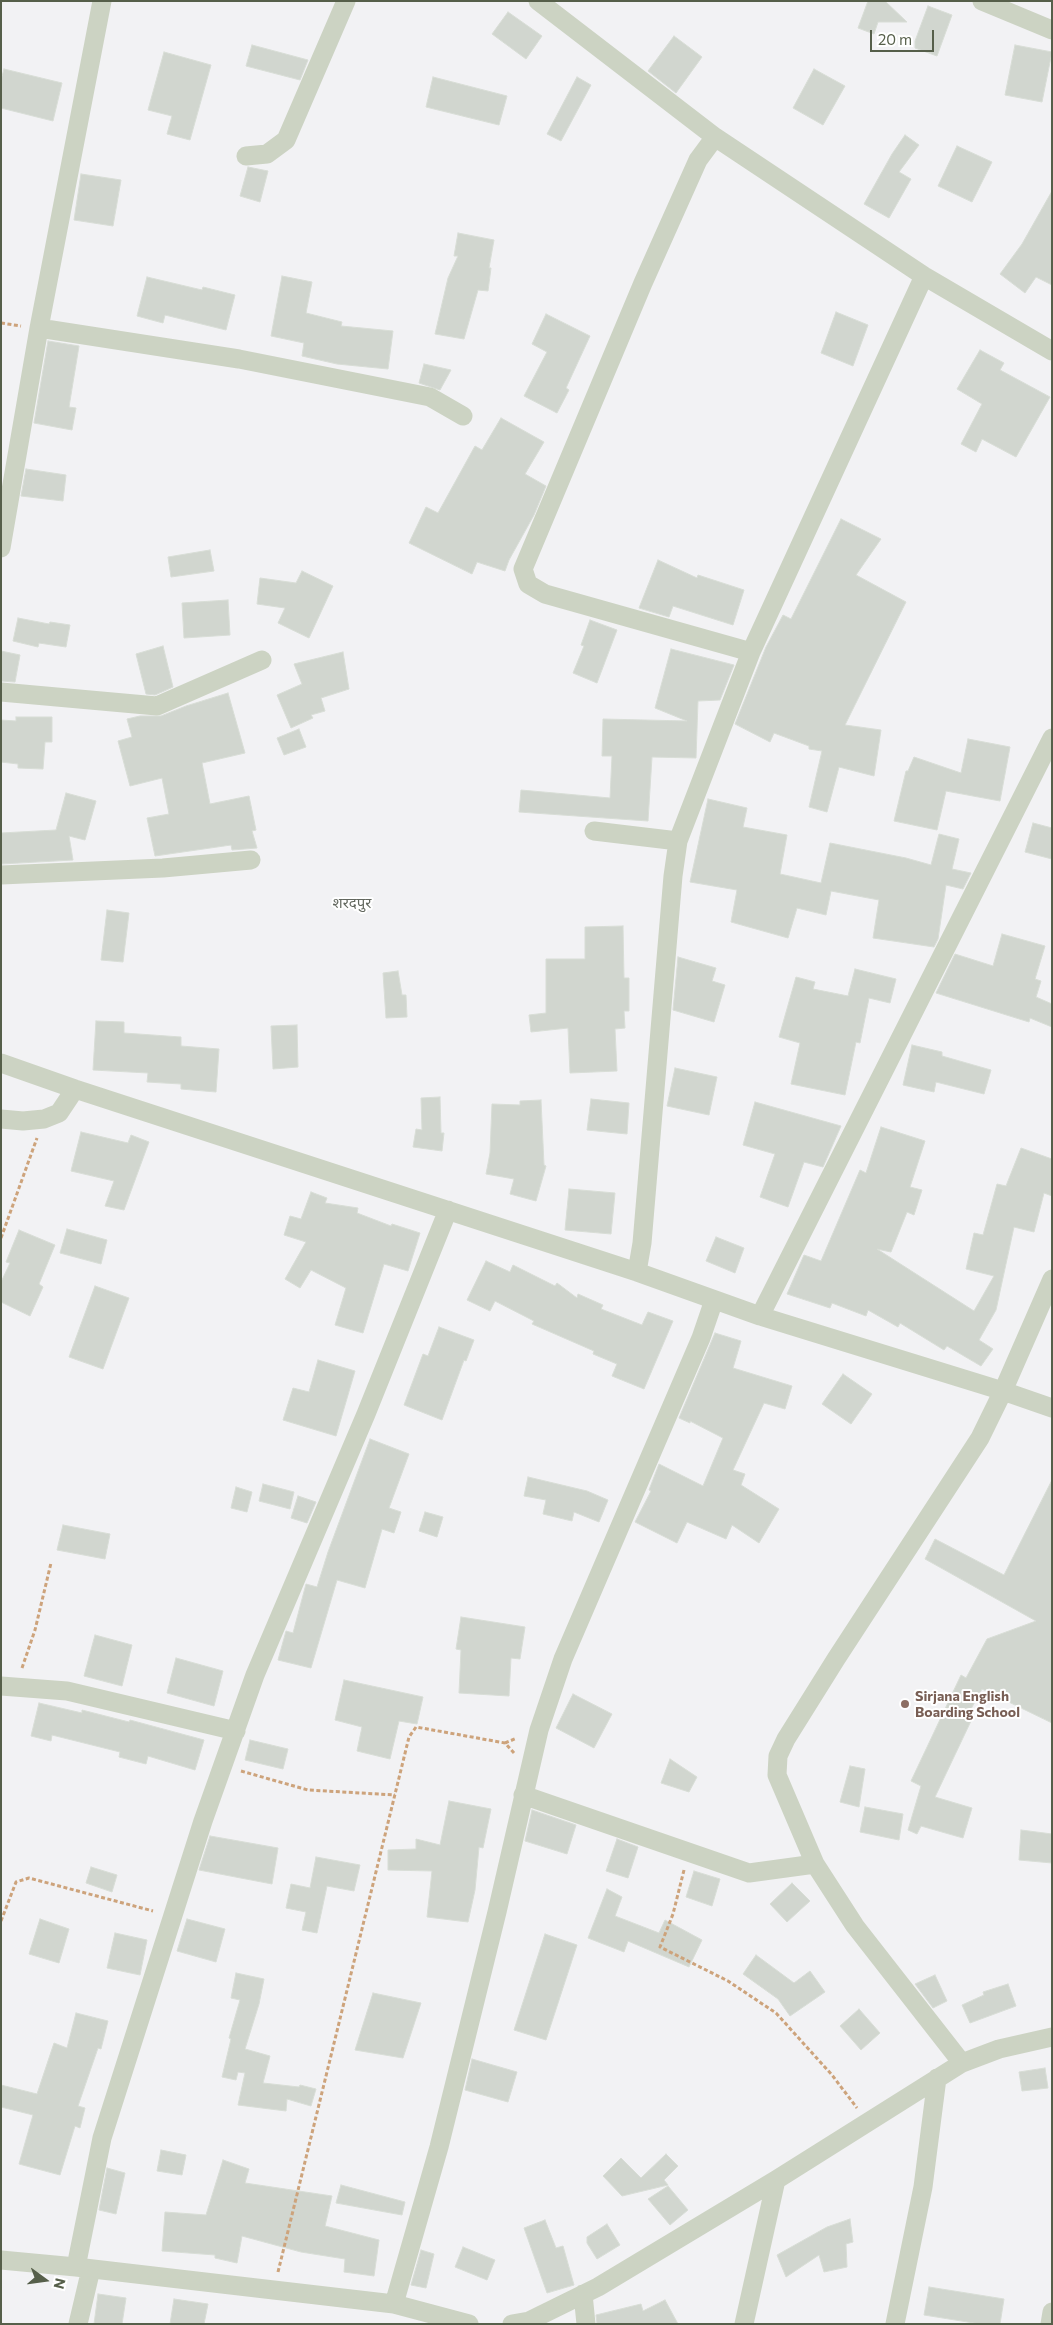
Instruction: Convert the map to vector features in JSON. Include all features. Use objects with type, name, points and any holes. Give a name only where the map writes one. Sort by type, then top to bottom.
[{"type":"street","points":[[1,548],[39,328],[102,1]]},
{"type":"street","points":[[246,156],[267,154],[286,140],[346,1]]},
{"type":"street","points":[[538,1],[715,136],[924,276],[1052,351]]},
{"type":"street","points":[[982,1],[1052,30]]},
{"type":"street","points":[[715,136],[698,160],[642,283],[523,569],[528,584],[545,594],[751,652]]},
{"type":"street","points":[[637,1272],[642,1243],[673,876],[678,841],[751,652],[924,276]]},
{"type":"street","points":[[39,328],[240,359],[430,398],[463,416]]},
{"type":"street","points":[[1,692],[157,706],[262,660]]},
{"type":"street","points":[[760,1316],[1052,738]]},
{"type":"street","points":[[594,831],[678,841]]},
{"type":"street","points":[[1,875],[163,868],[251,860]]},
{"type":"street","points":[[1,1063],[76,1090],[637,1272],[760,1316],[1052,1408]]},
{"type":"street","points":[[1,1118],[23,1121],[44,1118],[59,1113],[76,1090]]},
{"type":"street","points":[[78,2324],[102,2138],[203,1820],[258,1667],[366,1414],[448,1210]]},
{"type":"street","points":[[962,2063],[855,1926],[815,1864],[777,1775],[778,1756],[786,1738],[836,1659],[980,1438],[1003,1391],[1052,1279]]},
{"type":"street","points":[[394,2304],[439,2147],[495,1921],[539,1730],[563,1659],[701,1338],[714,1300]]},
{"type":"street","points":[[8,1687],[67,1691],[236,1732]]},
{"type":"street","points":[[524,1795],[749,1873],[815,1864]]},
{"type":"street","points":[[512,2324],[529,2321],[583,2294],[776,2180],[962,2063],[999,2049],[1052,2037]]},
{"type":"street","points":[[895,2324],[924,2187],[937,2078]]},
{"type":"street","points":[[744,2324],[776,2180]]},
{"type":"street","points":[[1,2260],[394,2304],[465,2323]]},
{"type":"street","points":[[583,2294],[586,2324]]},
{"type":"street","points":[[1050,2324],[1052,2312]]},
{"type":"path","points":[[1,1238],[44,1118]]},
{"type":"path","points":[[8,1687],[35,1630],[51,1563]]},
{"type":"path","points":[[273,2290],[409,1737],[416,1727],[505,1743],[529,1769]]},
{"type":"path","points":[[223,1766],[308,1790],[395,1795]]},
{"type":"path","points":[[688,1852],[673,1914],[660,1947],[728,1981],[776,2013],[832,2075],[868,2122]]},
{"type":"path","points":[[1,1921],[16,1882],[29,1878],[173,1916]]},
{"type":"building","points":[[868,1],[885,1],[907,22],[878,22],[874,34],[858,28]]},
{"type":"building","points":[[928,6],[952,15],[937,56],[915,48],[915,41]]},
{"type":"building","points":[[508,12],[542,36],[526,59],[492,34]]},
{"type":"building","points":[[674,36],[702,57],[676,93],[648,71]]},
{"type":"building","points":[[252,45],[308,60],[300,80],[246,66]]},
{"type":"building","points":[[1015,45],[1052,52],[1042,102],[1005,95]]},
{"type":"building","points":[[164,52],[211,65],[190,140],[167,134],[172,116],[148,110]]},
{"type":"building","points":[[4,69],[62,83],[53,121],[1,108],[1,80]]},
{"type":"building","points":[[814,69],[845,86],[823,125],[793,108]]},
{"type":"building","points":[[433,77],[507,96],[499,125],[426,107]]},
{"type":"building","points":[[577,77],[591,85],[561,141],[547,134]]},
{"type":"building","points":[[905,135],[919,145],[899,172],[911,179],[889,218],[864,204]]},
{"type":"building","points":[[957,146],[992,162],[972,202],[938,186]]},
{"type":"building","points":[[248,167],[268,171],[260,202],[240,196]]},
{"type":"building","points":[[81,174],[121,180],[113,226],[74,220]]},
{"type":"building","points":[[1052,191],[1052,285],[1036,277],[1025,293],[1000,274],[1022,244]]},
{"type":"building","points":[[458,233],[494,240],[489,268],[491,268],[488,291],[478,290],[464,339],[435,334],[448,278],[458,256],[454,256]]},
{"type":"building","points":[[282,276],[312,282],[306,313],[342,322],[341,326],[393,331],[388,369],[337,364],[302,356],[304,343],[271,336]]},
{"type":"building","points":[[147,277],[202,290],[203,287],[235,295],[226,330],[165,315],[163,323],[137,316]]},
{"type":"building","points":[[836,312],[868,325],[853,366],[821,353]]},
{"type":"building","points":[[546,314],[590,336],[566,388],[569,390],[557,413],[524,396],[547,352],[532,344]]},
{"type":"building","points":[[48,341],[79,346],[69,407],[76,408],[72,430],[34,423]]},
{"type":"building","points":[[980,350],[1004,363],[1000,370],[1050,397],[1016,457],[982,439],[976,452],[961,444],[982,404],[957,389]]},
{"type":"building","points":[[424,364],[451,370],[440,390],[419,383]]},
{"type":"building","points":[[501,418],[544,442],[525,474],[546,486],[534,515],[509,560],[505,571],[477,562],[472,574],[409,543],[426,507],[438,513],[475,446],[482,450]]},
{"type":"building","points":[[26,469],[66,475],[63,501],[21,496]]},
{"type":"building","points":[[841,519],[881,539],[856,575],[906,602],[845,725],[881,730],[874,776],[839,767],[827,812],[809,807],[822,751],[809,749],[809,746],[774,733],[770,742],[735,724],[766,647],[783,615],[791,619]]},
{"type":"building","points":[[210,550],[214,571],[171,577],[168,557]]},
{"type":"building","points":[[658,560],[697,578],[698,575],[744,590],[733,625],[673,606],[669,617],[639,608]]},
{"type":"building","points":[[302,571],[333,586],[309,638],[278,623],[285,608],[257,604],[260,578],[296,583]]},
{"type":"building","points":[[228,600],[230,635],[184,638],[182,603]]},
{"type":"building","points":[[18,618],[49,624],[50,622],[70,625],[66,647],[39,643],[38,647],[13,641]]},
{"type":"building","points":[[590,620],[617,630],[597,683],[573,673],[584,646],[581,645]]},
{"type":"building","points":[[163,646],[173,687],[155,695],[146,694],[136,654]]},
{"type":"building","points":[[671,649],[734,665],[720,700],[698,701],[696,758],[652,757],[648,821],[519,812],[521,790],[610,798],[612,756],[602,756],[603,719],[687,721],[655,708]]},
{"type":"building","points":[[1,651],[20,655],[15,682],[1,681]]},
{"type":"building","points":[[343,652],[349,689],[321,698],[325,711],[311,715],[313,718],[291,728],[277,695],[302,684],[294,664]]},
{"type":"building","points":[[228,693],[245,753],[202,763],[210,804],[249,796],[256,830],[252,831],[257,848],[232,850],[231,845],[155,856],[147,818],[169,814],[162,778],[130,786],[118,741],[132,737],[127,719],[140,716],[161,716]]},
{"type":"building","points":[[16,717],[52,717],[52,742],[45,742],[43,769],[18,768],[18,764],[1,762],[1,720],[16,721]]},
{"type":"building","points":[[299,729],[306,747],[284,755],[277,738]]},
{"type":"building","points":[[968,739],[1010,747],[1000,801],[946,791],[937,830],[894,821],[906,771],[908,771],[914,757],[961,773]]},
{"type":"building","points":[[66,793],[96,801],[85,840],[69,836],[73,860],[1,864],[1,833],[56,830]]},
{"type":"building","points":[[708,799],[747,808],[743,827],[787,835],[780,874],[821,883],[830,843],[906,858],[931,865],[939,834],[959,839],[952,869],[971,873],[963,889],[946,885],[938,939],[934,947],[873,938],[879,900],[831,891],[826,915],[797,908],[788,938],[731,922],[737,890],[690,882]]},
{"type":"building","points":[[1033,823],[1052,828],[1052,859],[1025,852]]},
{"type":"building","points":[[107,910],[129,913],[123,962],[101,960]]},
{"type":"building","points":[[623,926],[624,978],[629,978],[629,1011],[624,1011],[625,1028],[615,1029],[617,1071],[570,1073],[568,1028],[531,1032],[529,1015],[546,1013],[546,959],[585,959],[585,927]]},
{"type":"building","points":[[1002,934],[1045,946],[1035,979],[1041,981],[1036,997],[1052,1004],[1052,1027],[1030,1018],[1029,1022],[936,993],[955,954],[993,966]]},
{"type":"building","points":[[678,957],[716,968],[712,981],[725,985],[714,1022],[673,1010]]},
{"type":"building","points":[[855,969],[896,979],[890,1003],[869,998],[860,1043],[856,1042],[845,1095],[791,1084],[800,1043],[779,1037],[796,977],[815,982],[813,989],[848,996]]},
{"type":"building","points":[[398,971],[402,995],[406,995],[407,1017],[386,1018],[383,973]]},
{"type":"building","points":[[96,1021],[124,1022],[124,1033],[181,1037],[181,1046],[219,1049],[216,1092],[181,1089],[181,1084],[147,1082],[148,1073],[93,1070]]},
{"type":"building","points":[[297,1025],[298,1067],[273,1069],[271,1026]]},
{"type":"building","points":[[912,1045],[942,1052],[942,1056],[991,1070],[984,1094],[936,1082],[934,1092],[903,1085]]},
{"type":"building","points":[[675,1068],[717,1077],[709,1115],[667,1106]]},
{"type":"building","points":[[440,1097],[441,1133],[444,1133],[442,1151],[413,1147],[416,1129],[422,1130],[421,1098]]},
{"type":"building","points":[[591,1099],[629,1103],[627,1134],[587,1130]]},
{"type":"building","points":[[541,1100],[544,1165],[546,1166],[536,1201],[510,1194],[514,1179],[486,1174],[490,1153],[492,1104],[520,1105],[520,1101]]},
{"type":"building","points":[[755,1102],[841,1126],[823,1167],[804,1162],[788,1207],[760,1197],[775,1154],[743,1145]]},
{"type":"building","points":[[881,1127],[925,1141],[910,1187],[922,1190],[914,1215],[907,1212],[891,1252],[877,1249],[974,1311],[994,1276],[966,1269],[974,1233],[983,1235],[997,1184],[1006,1186],[1021,1148],[1052,1159],[1052,1196],[1044,1193],[1034,1232],[1014,1227],[996,1310],[979,1340],[993,1349],[981,1366],[947,1346],[944,1350],[900,1323],[898,1327],[868,1310],[866,1316],[832,1303],[830,1308],[787,1294],[804,1255],[821,1261],[860,1170],[866,1173]]},
{"type":"building","points":[[81,1132],[128,1143],[131,1135],[149,1142],[124,1210],[105,1206],[114,1181],[71,1171]]},
{"type":"building","points":[[569,1189],[615,1193],[611,1234],[565,1230]]},
{"type":"building","points":[[311,1192],[327,1198],[325,1203],[358,1208],[357,1213],[391,1226],[392,1224],[420,1233],[408,1271],[384,1264],[363,1333],[335,1325],[346,1288],[311,1270],[300,1288],[285,1279],[306,1242],[284,1235],[290,1216],[301,1219]]},
{"type":"building","points":[[67,1229],[107,1240],[101,1264],[60,1253]]},
{"type":"building","points":[[19,1230],[55,1245],[39,1284],[43,1287],[30,1316],[1,1302],[1,1282],[10,1263],[6,1262]]},
{"type":"building","points":[[716,1237],[744,1248],[735,1273],[706,1261]]},
{"type":"building","points":[[486,1261],[510,1272],[513,1265],[555,1286],[557,1283],[577,1298],[578,1294],[603,1305],[601,1309],[642,1325],[648,1312],[673,1321],[644,1389],[612,1376],[617,1364],[593,1354],[594,1351],[532,1324],[534,1321],[495,1301],[490,1311],[467,1300]]},
{"type":"building","points":[[95,1286],[129,1298],[103,1369],[69,1357]]},
{"type":"building","points":[[439,1327],[474,1340],[466,1361],[464,1360],[442,1420],[404,1405],[423,1354],[428,1356]]},
{"type":"building","points":[[715,1333],[741,1341],[733,1368],[792,1386],[785,1409],[764,1403],[733,1470],[745,1474],[741,1485],[779,1509],[759,1543],[732,1525],[726,1539],[687,1522],[677,1543],[635,1522],[651,1491],[649,1490],[659,1464],[703,1486],[723,1438],[690,1421],[690,1423],[679,1418]]},
{"type":"building","points":[[318,1360],[355,1371],[336,1436],[283,1420],[293,1388],[309,1392]]},
{"type":"building","points":[[843,1374],[872,1394],[851,1424],[822,1404]]},
{"type":"building","points":[[370,1439],[409,1454],[389,1508],[401,1512],[394,1533],[382,1529],[365,1588],[337,1580],[311,1668],[278,1660],[286,1631],[293,1633],[306,1584],[317,1587]]},
{"type":"building","points":[[528,1477],[587,1491],[608,1500],[599,1522],[574,1512],[572,1521],[543,1514],[546,1500],[524,1496]]},
{"type":"building","points":[[1052,1480],[1052,1723],[982,1689],[966,1718],[971,1721],[935,1797],[972,1808],[963,1838],[921,1826],[917,1834],[908,1830],[921,1786],[911,1781],[961,1675],[966,1678],[987,1639],[1036,1621],[925,1559],[935,1539],[1004,1575]]},
{"type":"building","points":[[263,1484],[294,1492],[290,1509],[259,1501]]},
{"type":"building","points":[[236,1487],[252,1492],[247,1512],[231,1508]]},
{"type":"building","points":[[298,1496],[316,1502],[307,1523],[291,1518]]},
{"type":"building","points":[[425,1512],[443,1517],[437,1537],[419,1531]]},
{"type":"building","points":[[63,1525],[110,1534],[105,1559],[57,1550]]},
{"type":"building","points":[[461,1617],[525,1627],[520,1659],[511,1658],[509,1696],[459,1693],[461,1650],[456,1649]]},
{"type":"building","points":[[95,1635],[132,1645],[122,1686],[84,1676]]},
{"type":"building","points":[[176,1658],[223,1671],[214,1706],[167,1693]]},
{"type":"building","points":[[344,1680],[423,1697],[417,1724],[399,1721],[390,1759],[357,1751],[362,1727],[335,1720]]},
{"type":"building","points":[[573,1694],[612,1714],[594,1748],[556,1728]]},
{"type":"building","points":[[39,1703],[82,1713],[82,1710],[129,1722],[130,1720],[204,1740],[195,1770],[148,1756],[146,1764],[119,1757],[120,1752],[52,1735],[51,1741],[31,1736]]},
{"type":"building","points":[[250,1740],[288,1749],[283,1769],[245,1760]]},
{"type":"building","points":[[670,1759],[697,1777],[689,1792],[661,1783]]},
{"type":"building","points":[[850,1766],[865,1769],[859,1807],[840,1802]]},
{"type":"building","points":[[449,1801],[491,1809],[483,1848],[479,1847],[475,1890],[468,1922],[427,1917],[432,1871],[388,1870],[388,1850],[416,1849],[416,1839],[440,1845]]},
{"type":"building","points":[[865,1807],[903,1814],[899,1840],[860,1832]]},
{"type":"building","points":[[532,1810],[576,1825],[567,1854],[525,1841]]},
{"type":"building","points":[[1021,1830],[1052,1834],[1052,1863],[1019,1860]]},
{"type":"building","points":[[210,1836],[278,1848],[272,1884],[199,1870]]},
{"type":"building","points":[[617,1839],[638,1847],[628,1878],[606,1871]]},
{"type":"building","points":[[316,1857],[360,1865],[354,1891],[327,1886],[317,1933],[302,1930],[306,1912],[286,1908],[291,1884],[310,1888]]},
{"type":"building","points":[[91,1867],[117,1875],[112,1892],[86,1883]]},
{"type":"building","points":[[694,1871],[720,1879],[712,1906],[686,1897]]},
{"type":"building","points":[[792,1883],[810,1901],[787,1922],[770,1904]]},
{"type":"building","points":[[607,1889],[622,1897],[615,1916],[659,1933],[665,1920],[702,1940],[689,1967],[628,1941],[624,1952],[588,1938]]},
{"type":"building","points":[[40,1919],[69,1929],[59,1963],[29,1954]]},
{"type":"building","points":[[187,1919],[225,1929],[216,1962],[177,1951]]},
{"type":"building","points":[[115,1933],[147,1940],[140,1975],[107,1968]]},
{"type":"building","points":[[545,1934],[577,1945],[546,2040],[514,2030]]},
{"type":"building","points":[[756,1955],[794,1983],[810,1971],[825,1992],[790,2016],[778,1999],[743,1974]]},
{"type":"building","points":[[236,1973],[264,1979],[259,2004],[245,2049],[270,2056],[263,2083],[299,2087],[300,2085],[316,2089],[311,2106],[287,2099],[286,2111],[238,2105],[245,2073],[238,2072],[236,2080],[222,2077],[231,2039],[229,2038],[240,2000],[231,1998]]},
{"type":"building","points":[[935,1975],[947,2001],[933,2008],[915,1984]]},
{"type":"building","points":[[1008,1984],[1016,2006],[970,2023],[962,2005],[984,1995],[983,1992]]},
{"type":"building","points":[[373,1993],[421,2003],[403,2058],[355,2050]]},
{"type":"building","points":[[859,2009],[880,2033],[861,2050],[840,2026]]},
{"type":"building","points":[[76,2013],[108,2021],[101,2049],[98,2048],[78,2106],[85,2108],[80,2128],[75,2126],[60,2175],[19,2164],[33,2115],[1,2107],[1,2085],[37,2094],[54,2043],[67,2048]]},
{"type":"building","points":[[472,2059],[517,2072],[508,2102],[465,2090]]},
{"type":"building","points":[[1045,2068],[1048,2088],[1022,2091],[1019,2072]]},
{"type":"building","points":[[161,2150],[186,2155],[182,2175],[157,2171]]},
{"type":"building","points":[[666,2154],[678,2166],[664,2180],[668,2185],[622,2196],[603,2176],[621,2158],[641,2178]]},
{"type":"building","points":[[223,2160],[249,2169],[245,2183],[332,2196],[325,2226],[379,2240],[374,2276],[344,2272],[345,2259],[301,2252],[242,2236],[237,2263],[215,2258],[215,2255],[162,2251],[165,2212],[206,2215]]},
{"type":"building","points":[[107,2168],[125,2173],[116,2214],[99,2210]]},
{"type":"building","points":[[341,2185],[405,2202],[402,2215],[336,2203]]},
{"type":"building","points":[[668,2186],[688,2210],[670,2225],[648,2199]]},
{"type":"building","points":[[850,2219],[853,2242],[846,2244],[847,2267],[824,2272],[819,2255],[786,2277],[777,2255],[827,2227]]},
{"type":"building","points":[[545,2220],[556,2248],[563,2246],[574,2285],[547,2293],[524,2228]]},
{"type":"building","points":[[607,2224],[620,2245],[597,2259],[587,2243],[587,2237]]},
{"type":"building","points":[[463,2247],[495,2260],[487,2280],[455,2267]]},
{"type":"building","points":[[421,2250],[434,2254],[426,2288],[411,2285]]},
{"type":"building","points":[[929,2287],[1004,2299],[1000,2324],[980,2324],[924,2315]]},
{"type":"building","points":[[98,2294],[126,2298],[122,2324],[94,2324]]},
{"type":"building","points":[[174,2299],[208,2304],[204,2324],[170,2324]]},
{"type":"building","points":[[665,2300],[678,2324],[597,2324],[596,2315],[641,2304],[643,2311]]},
{"type":"place","name":"Sirjana English Boarding School","points":[[905,1704]]},
{"type":"district","name":"शरदपुर","points":[[352,903]]}]
